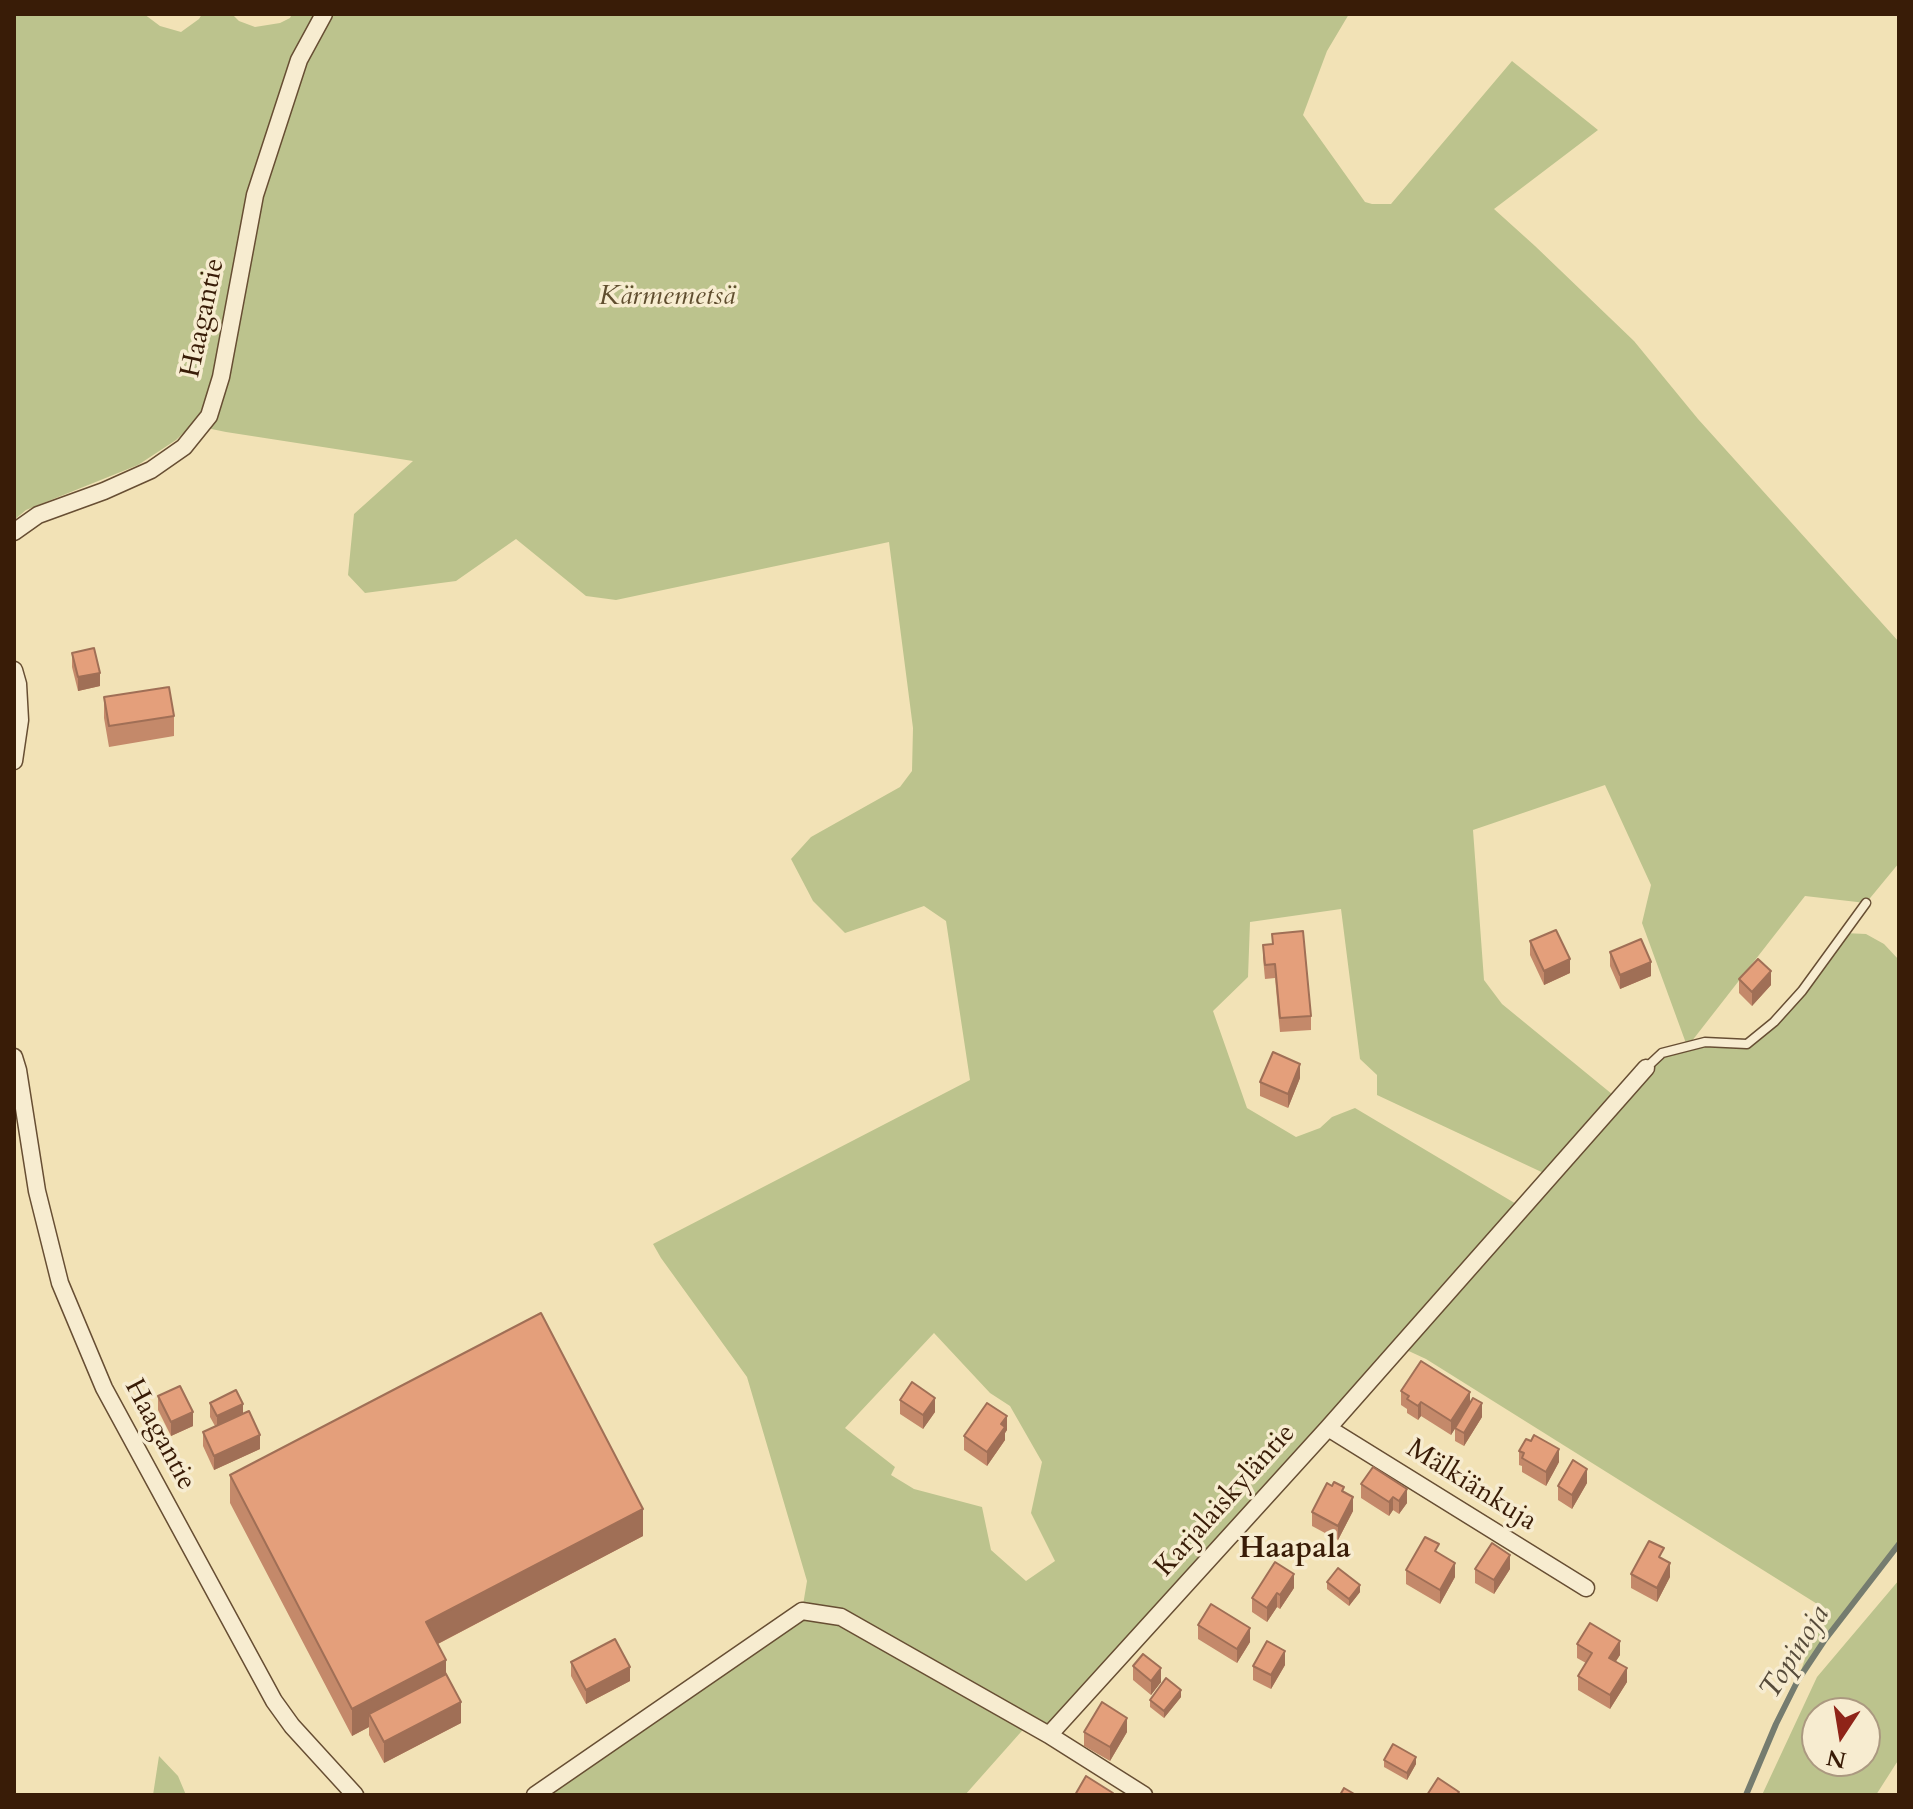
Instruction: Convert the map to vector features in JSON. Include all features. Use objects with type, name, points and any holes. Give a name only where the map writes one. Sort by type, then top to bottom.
[{"type":"street","name":"Haagantie","points":[[14,532],[38,515],[151,470],[184,447],[209,416],[221,377],[255,195],[299,60],[324,14]]},
{"type":"street","points":[[14,670],[20,720],[14,761]]},
{"type":"street","name":"Haagantie","points":[[15,1066],[37,1191],[60,1283],[104,1388],[274,1701],[292,1726],[355,1795]]},
{"type":"street","name":"Karjalaiskyläntie","points":[[1049,1735],[1328,1428],[1646,1068]]},
{"type":"street","name":"Mälkiänkuja","points":[[1328,1428],[1586,1588]]},
{"type":"street","points":[[535,1795],[802,1611],[841,1617],[1049,1735],[1144,1795]]},
{"type":"lane","name":"Karjalaiskyläntie","points":[[1646,1068],[1662,1053],[1705,1042],[1747,1044],[1774,1022],[1802,991],[1866,903]]},
{"type":"green space","name":"Kärmemetsä","points":[[14,14],[144,14],[160,26],[181,32],[202,14],[232,14],[239,21],[255,27],[280,23],[292,14],[1349,14],[1327,51],[1303,115],[1365,202],[1372,204],[1391,204],[1512,61],[1598,130],[1494,209],[1634,341],[1698,419],[1899,642],[1899,863],[1866,903],[1805,896],[1688,1046],[1747,1044],[1774,1022],[1844,933],[1866,934],[1884,944],[1899,960],[1899,1544],[1798,1680],[1822,1607],[1426,1359],[1400,1347],[1049,1735],[1028,1724],[965,1795],[534,1795],[802,1611],[807,1581],[747,1377],[653,1244],[970,1080],[946,921],[924,906],[845,933],[813,901],[791,859],[811,837],[900,787],[912,771],[913,728],[889,542],[616,600],[586,596],[516,539],[456,581],[365,593],[348,575],[354,514],[413,461],[192,425],[176,440],[138,465],[26,510],[14,520]],"holes":[[[1605,785],[1651,885],[1642,923],[1687,1046],[1662,1053],[1618,1099],[1502,1004],[1484,980],[1473,830]],[[1341,909],[1360,1059],[1377,1075],[1377,1095],[1550,1176],[1523,1208],[1355,1108],[1332,1117],[1320,1128],[1296,1137],[1247,1108],[1213,1011],[1248,977],[1250,922]],[[934,1333],[990,1393],[1010,1406],[1042,1462],[1031,1513],[1055,1561],[1026,1581],[991,1550],[982,1507],[914,1489],[891,1475],[895,1467],[845,1428]]]},
{"type":"green space","points":[[1899,1580],[1899,1759],[1876,1795],[1762,1795],[1801,1711],[1801,1777],[1881,1777],[1881,1697],[1808,1697],[1817,1677]]},
{"type":"green space","points":[[159,1756],[178,1776],[186,1795],[153,1795]]},
{"type":"building","points":[[94,648],[100,673],[78,677],[72,653]]},
{"type":"building","points":[[169,687],[174,716],[109,726],[104,697]]},
{"type":"building","points":[[1556,930],[1570,959],[1544,971],[1530,941]]},
{"type":"building","points":[[1303,931],[1311,1016],[1280,1018],[1275,964],[1265,965],[1263,945],[1273,944],[1272,934]]},
{"type":"building","points":[[1641,939],[1651,962],[1620,975],[1610,952]]},
{"type":"building","points":[[1758,959],[1771,971],[1752,992],[1739,979]]},
{"type":"building","points":[[1273,1052],[1300,1064],[1288,1094],[1260,1082]]},
{"type":"building","points":[[541,1313],[643,1509],[426,1622],[446,1660],[352,1709],[230,1475]]},
{"type":"building","points":[[1421,1361],[1470,1392],[1451,1421],[1421,1402],[1418,1406],[1401,1391]]},
{"type":"building","points":[[912,1382],[935,1398],[923,1415],[900,1400]]},
{"type":"building","points":[[180,1386],[193,1412],[171,1422],[158,1396]]},
{"type":"building","points":[[236,1390],[243,1404],[217,1416],[210,1403]]},
{"type":"building","points":[[1473,1398],[1482,1403],[1464,1433],[1455,1428]]},
{"type":"building","points":[[987,1403],[1007,1416],[1001,1424],[1005,1427],[987,1452],[964,1436]]},
{"type":"building","points":[[249,1411],[260,1435],[214,1456],[203,1432]]},
{"type":"building","points":[[1534,1435],[1559,1449],[1546,1472],[1522,1458],[1524,1453],[1519,1451],[1526,1439],[1531,1441]]},
{"type":"building","points":[[1573,1460],[1587,1469],[1572,1495],[1558,1486]]},
{"type":"building","points":[[1373,1467],[1407,1489],[1399,1501],[1393,1497],[1389,1502],[1361,1484]]},
{"type":"building","points":[[1334,1482],[1353,1497],[1338,1526],[1312,1512],[1327,1483],[1332,1486]]},
{"type":"building","points":[[1425,1537],[1439,1544],[1435,1551],[1455,1563],[1440,1590],[1406,1570]]},
{"type":"building","points":[[1649,1541],[1664,1548],[1659,1557],[1670,1563],[1657,1588],[1631,1574]]},
{"type":"building","points":[[1492,1543],[1510,1555],[1494,1580],[1475,1569]]},
{"type":"building","points":[[1275,1562],[1294,1574],[1267,1608],[1252,1598]]},
{"type":"building","points":[[1338,1568],[1360,1585],[1349,1599],[1327,1582]]},
{"type":"building","points":[[1211,1604],[1250,1628],[1237,1649],[1198,1625]]},
{"type":"building","points":[[1590,1623],[1620,1641],[1609,1658],[1627,1668],[1610,1695],[1578,1676],[1592,1653],[1577,1644]]},
{"type":"building","points":[[615,1639],[630,1667],[586,1690],[571,1662]]},
{"type":"building","points":[[1267,1641],[1285,1651],[1271,1675],[1253,1666]]},
{"type":"building","points":[[1143,1654],[1161,1668],[1151,1681],[1133,1666]]},
{"type":"building","points":[[446,1674],[461,1702],[384,1742],[369,1714]]},
{"type":"building","points":[[1166,1678],[1181,1690],[1164,1711],[1150,1700]]},
{"type":"building","points":[[1102,1702],[1127,1718],[1110,1747],[1084,1732]]},
{"type":"building","points":[[1393,1744],[1416,1757],[1407,1773],[1384,1760]]},
{"type":"building","points":[[1086,1776],[1113,1793],[1112,1795],[1075,1795]]},
{"type":"building","points":[[1438,1778],[1459,1792],[1457,1795],[1427,1795]]},
{"type":"building","points":[[1344,1788],[1356,1795],[1340,1795]]},
{"type":"waterway","name":"Topinoja","points":[[1746,1795],[1798,1680],[1899,1544]]},
{"type":"district","name":"Haapala","points":[[1295,1550]]}]
